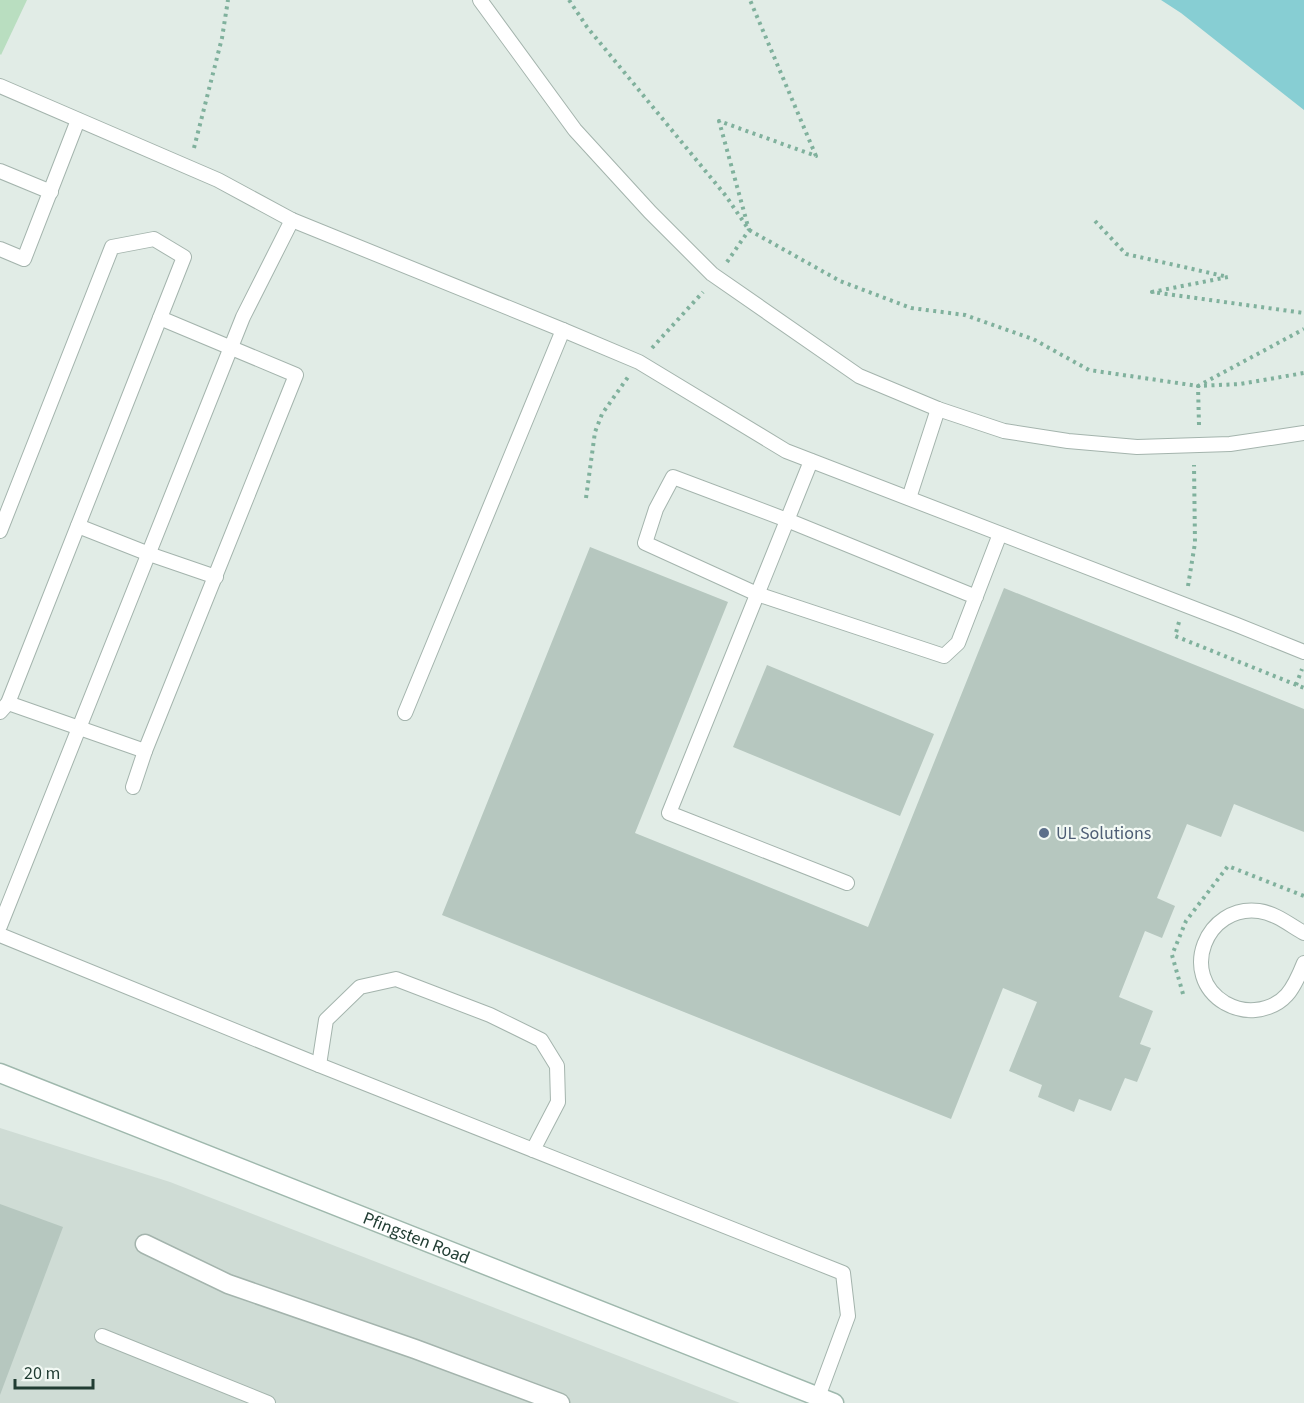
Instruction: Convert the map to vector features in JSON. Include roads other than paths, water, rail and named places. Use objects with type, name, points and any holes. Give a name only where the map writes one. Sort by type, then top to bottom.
[{"type":"main road","name":"Pfingsten Road","points":[[0,1073],[822,1401]]},
{"type":"main road","points":[[146,1244],[228,1284],[556,1402]]},
{"type":"lane","points":[[480,0],[575,130],[650,212],[712,274],[859,376],[938,409],[1004,431],[1068,441],[1137,447],[1230,444],[1304,433]]},
{"type":"lane","points":[[0,86],[218,180],[292,220],[639,362],[786,451],[1304,652]]},
{"type":"lane","points":[[0,249],[24,259],[78,120]]},
{"type":"lane","points":[[0,171],[51,192]]},
{"type":"lane","points":[[0,926],[230,348],[243,317],[292,220]]},
{"type":"lane","points":[[0,531],[112,247],[154,239],[184,257],[4,707],[79,728],[145,751]]},
{"type":"lane","points":[[133,787],[145,751],[296,375],[160,318]]},
{"type":"lane","points":[[405,713],[563,330]]},
{"type":"lane","points":[[909,498],[938,409]]},
{"type":"lane","points":[[811,461],[669,813],[847,883]]},
{"type":"lane","points":[[976,597],[787,520],[673,477],[656,509],[645,543],[757,594],[944,656],[958,643],[976,597],[1000,534]]},
{"type":"lane","points":[[78,526],[216,577]]},
{"type":"lane","points":[[1304,933],[1261,911],[1245,910],[1229,915],[1215,925],[1206,938],[1201,954],[1202,970],[1207,986],[1218,999],[1232,1007],[1249,1011],[1265,1009],[1280,1001],[1292,989],[1304,963]]},
{"type":"lane","points":[[0,935],[319,1065],[843,1272],[848,1316],[822,1401]]},
{"type":"lane","points":[[319,1065],[326,1020],[360,987],[396,979],[490,1015],[541,1040],[556,1066],[558,1102],[533,1150]]},
{"type":"lane","points":[[102,1336],[268,1403]]},
{"type":"water","points":[[1161,0],[1304,0],[1304,110],[1181,13]]},
{"type":"place","name":"UL Solutions","points":[[1044,833]]}]
